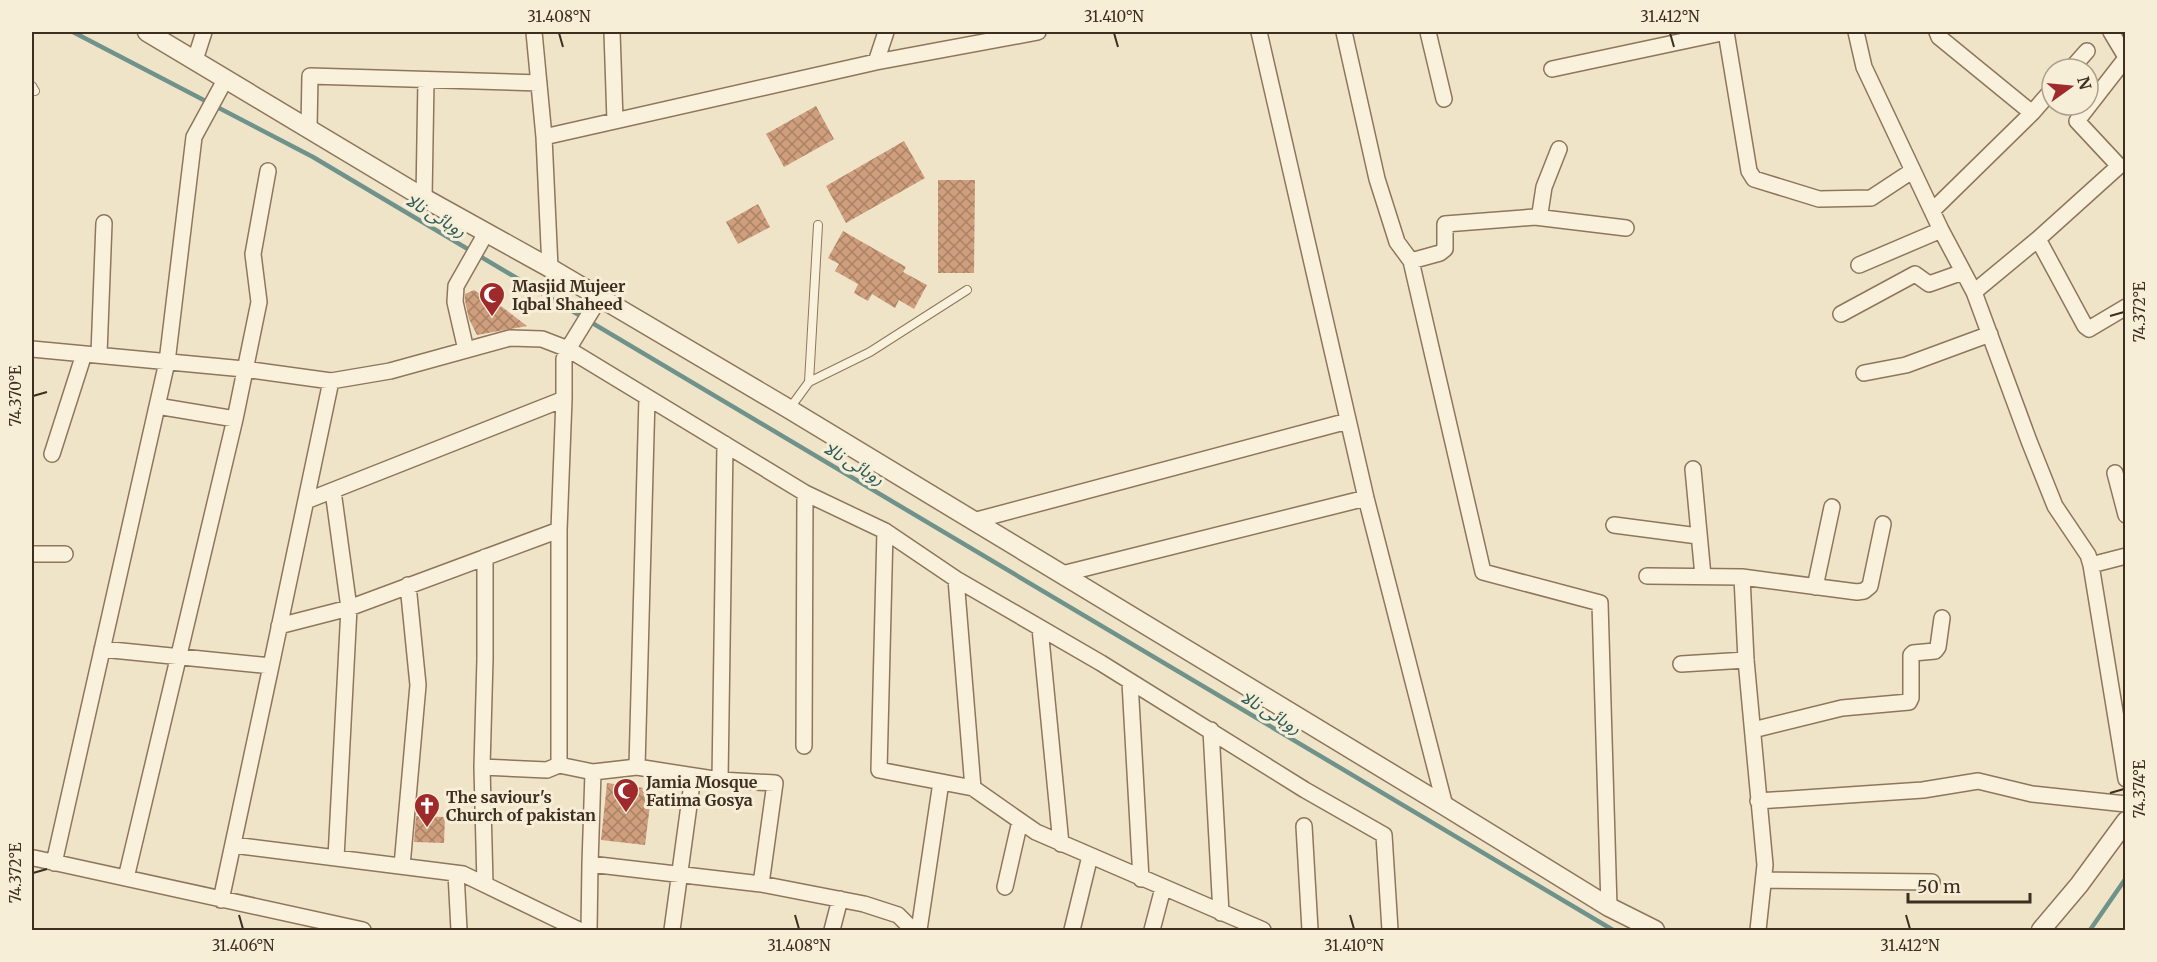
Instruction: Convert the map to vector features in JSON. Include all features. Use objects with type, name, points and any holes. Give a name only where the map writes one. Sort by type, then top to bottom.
[{"type":"street","points":[[147,32],[195,60],[222,85],[309,128],[483,237],[550,268],[598,300],[789,409],[1609,907],[1655,930]]},
{"type":"street","points":[[195,60],[204,32]]},
{"type":"street","points":[[534,32],[544,137],[550,268]]},
{"type":"street","points":[[612,32],[615,121]]},
{"type":"street","points":[[876,62],[886,32]]},
{"type":"street","points":[[544,137],[876,62],[1036,32]]},
{"type":"street","points":[[1259,32],[1366,498],[1445,806]]},
{"type":"street","points":[[1344,32],[1377,179],[1397,242],[1411,261],[1483,573],[1600,603],[1609,907]]},
{"type":"street","points":[[1428,32],[1444,99]]},
{"type":"street","points":[[1552,69],[1726,32],[1749,171],[1754,179],[1819,199],[1870,198],[1912,171]]},
{"type":"street","points":[[1856,32],[1864,67],[1912,171],[1974,292],[2055,506],[2088,555],[2126,779]]},
{"type":"street","points":[[1936,32],[1939,37],[2032,113]]},
{"type":"street","points":[[1974,292],[2038,239],[2119,166],[2077,122],[2126,57],[2111,32]]},
{"type":"street","points":[[2081,57],[2086,51]]},
{"type":"street","points":[[309,128],[310,76],[539,83]]},
{"type":"street","points":[[424,198],[426,80]]},
{"type":"street","points":[[54,863],[166,362],[194,137],[222,85]]},
{"type":"street","points":[[1932,211],[2040,104]]},
{"type":"street","points":[[1535,217],[1540,213],[1544,187],[1559,149]]},
{"type":"street","points":[[126,878],[235,419],[259,302],[253,254],[268,171]]},
{"type":"street","points":[[1411,261],[1440,253],[1444,249],[1445,224],[1535,217],[1626,228]]},
{"type":"street","points":[[52,454],[91,354],[104,223]]},
{"type":"street","points":[[1859,265],[1941,230]]},
{"type":"street","points":[[465,350],[455,302],[456,286],[483,237]]},
{"type":"street","points":[[2038,239],[2085,326],[2089,329],[2125,309]]},
{"type":"street","points":[[1840,314],[1915,274],[1929,284],[1963,272]]},
{"type":"street","points":[[558,765],[564,359],[569,346],[598,300]]},
{"type":"street","points":[[1864,373],[1906,365],[1990,334]]},
{"type":"street","points":[[32,349],[244,369],[331,381],[390,371],[510,338],[542,339],[569,346],[647,397],[805,493],[885,531],[956,579],[1384,835],[1390,930]]},
{"type":"street","points":[[221,900],[331,381]]},
{"type":"street","points":[[637,767],[647,397]]},
{"type":"street","points":[[306,501],[564,399]]},
{"type":"street","points":[[157,406],[235,419]]},
{"type":"street","points":[[973,521],[1348,421]]},
{"type":"street","points":[[720,780],[725,444]]},
{"type":"street","points":[[1693,469],[1703,576]]},
{"type":"street","points":[[2115,473],[2126,515]]},
{"type":"street","points":[[333,491],[349,608],[336,858]]},
{"type":"street","points":[[804,746],[805,493]]},
{"type":"street","points":[[1062,574],[1366,498]]},
{"type":"street","points":[[1815,587],[1832,507]]},
{"type":"street","points":[[1647,576],[1742,576],[1815,587],[1864,591],[1870,586],[1883,524]]},
{"type":"street","points":[[1614,525],[1698,536]]},
{"type":"street","points":[[279,626],[349,608],[560,530]]},
{"type":"street","points":[[885,531],[879,770],[973,789],[1036,832],[1221,913],[1240,926],[1263,930]]},
{"type":"street","points":[[32,554],[65,554]]},
{"type":"street","points":[[2091,565],[2126,556]]},
{"type":"street","points":[[485,557],[482,767],[485,884]]},
{"type":"street","points":[[1742,576],[1746,660],[1765,880],[1758,930]]},
{"type":"street","points":[[956,579],[973,789]]},
{"type":"street","points":[[402,866],[418,685],[408,585]]},
{"type":"street","points":[[1753,730],[1842,708],[1909,702],[1911,698],[1910,659],[1913,653],[1931,652],[1938,647],[1941,618]]},
{"type":"street","points":[[1040,628],[1061,844]]},
{"type":"street","points":[[102,649],[271,666]]},
{"type":"street","points":[[1681,664],[1746,660]]},
{"type":"street","points":[[1130,682],[1141,879]]},
{"type":"street","points":[[1211,730],[1221,913]]},
{"type":"street","points":[[482,767],[547,770],[558,765],[593,772],[637,767],[720,780],[775,783],[761,884]]},
{"type":"street","points":[[589,930],[593,772]]},
{"type":"street","points":[[672,930],[693,776]]},
{"type":"street","points":[[1758,801],[1923,790],[1978,781],[2032,794],[2126,804]]},
{"type":"street","points":[[919,930],[941,782]]},
{"type":"street","points":[[1005,887],[1020,821]]},
{"type":"street","points":[[1304,826],[1310,930]]},
{"type":"street","points":[[2042,930],[2124,827]]},
{"type":"street","points":[[233,845],[463,874],[579,930]]},
{"type":"street","points":[[1072,930],[1090,856]]},
{"type":"street","points":[[32,862],[54,863],[363,930]]},
{"type":"street","points":[[590,864],[761,884],[840,899],[898,915],[913,930]]},
{"type":"street","points":[[456,873],[459,930]]},
{"type":"street","points":[[1765,880],[1932,882]]},
{"type":"street","points":[[1152,930],[1163,888]]},
{"type":"street","points":[[832,930],[840,899]]},
{"type":"street","points":[[543,913],[544,930]]},
{"type":"lane","points":[[809,382],[818,225]]},
{"type":"lane","points":[[789,409],[809,382],[870,352],[967,290]]},
{"type":"building","points":[[816,106],[834,139],[784,167],[766,134]]},
{"type":"building","points":[[904,141],[925,178],[846,223],[826,186]]},
{"type":"building","points":[[938,180],[975,180],[974,273],[938,273]]},
{"type":"building","points":[[758,204],[770,227],[738,244],[726,222]]},
{"type":"building","points":[[843,231],[906,267],[903,272],[927,285],[914,309],[899,300],[895,308],[872,294],[868,301],[854,293],[858,284],[835,271],[839,264],[828,258]]},
{"type":"building","name":"Masjid Mujeer Iqbal Shaheed","points":[[474,290],[495,304],[497,303],[527,326],[477,335],[469,319],[465,301],[465,294]]},
{"type":"building","name":"Jamia Mosque Fatima Gosya","points":[[607,783],[652,789],[645,845],[601,840]]},
{"type":"building","name":"The saviour's Church of pakistan","points":[[416,816],[445,817],[444,843],[414,842]]},
{"type":"waterway","name":"روہائی نالا","points":[[73,32],[313,157],[1613,930]]},
{"type":"waterway","name":"روہائی نالا","points":[[2090,930],[2126,878]]},
{"type":"place","name":"Masjid Mujeer Iqbal Shaheed","points":[[492,318]]},
{"type":"place","name":"Jamia Mosque Fatima Gosya","points":[[626,814]]},
{"type":"place","name":"The saviour's Church of pakistan","points":[[427,829]]}]
